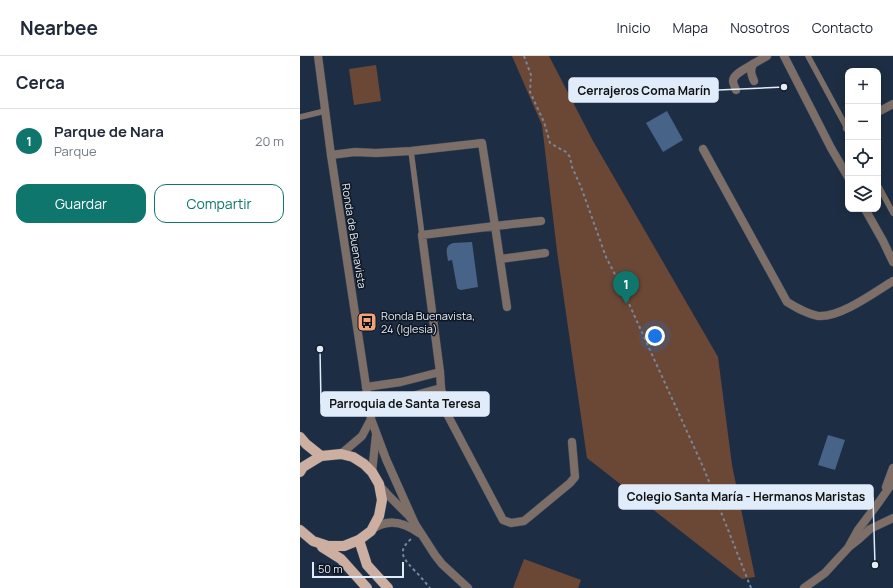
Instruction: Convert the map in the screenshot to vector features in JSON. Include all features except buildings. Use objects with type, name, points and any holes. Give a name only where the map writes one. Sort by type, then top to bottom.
[{"type":"main road","points":[[300,437],[321,456]]},
{"type":"main road","points":[[300,472],[303,467],[321,456],[341,454],[353,457],[364,464],[372,472],[379,484],[382,500],[379,516],[371,530],[359,540],[344,546],[328,546],[313,541]]},
{"type":"main road","points":[[300,530],[313,541],[341,558],[367,588]]},
{"type":"main road","points":[[359,540],[367,565],[388,588]]},
{"type":"street","name":"Ronda de Buenavista","points":[[320,56],[331,154],[371,419],[419,536]]},
{"type":"street","points":[[736,90],[733,83],[735,75],[767,56]]},
{"type":"street","points":[[784,56],[831,148],[847,176]]},
{"type":"street","points":[[753,64],[750,73],[754,81]]},
{"type":"street","points":[[881,110],[893,104]]},
{"type":"street","points":[[331,154],[411,151],[482,143],[507,307]]},
{"type":"street","points":[[703,149],[787,302],[801,310],[819,316],[835,314],[850,307],[893,281]]},
{"type":"street","points":[[868,212],[893,262]]},
{"type":"street","points":[[541,221],[422,235],[441,388],[446,412],[503,520],[511,523],[524,521],[570,483],[575,477],[572,442]]},
{"type":"street","points":[[500,259],[545,253]]},
{"type":"street","points":[[366,387],[401,382],[440,372]]},
{"type":"street","points":[[369,407],[441,388]]},
{"type":"street","points":[[341,454],[362,436],[371,419]]},
{"type":"street","name":"Ronda de Buenavista","points":[[372,472],[376,432]]},
{"type":"street","points":[[879,502],[893,468]]},
{"type":"street","points":[[848,548],[858,530],[893,482]]},
{"type":"street","name":"Ronda de Buenavista","points":[[379,484],[415,524]]},
{"type":"street","points":[[804,588],[825,573],[848,548],[870,529],[893,518]]},
{"type":"street","name":"Ronda de Buenavista","points":[[371,530],[378,525],[391,523],[411,527],[442,564],[468,588]]},
{"type":"lane","points":[[808,56],[845,124]]},
{"type":"lane","points":[[300,117],[325,111]]},
{"type":"lane","points":[[411,151],[422,235]]},
{"type":"lane","points":[[881,191],[893,213]]},
{"type":"path","points":[[524,56],[531,75],[530,92],[544,122],[550,143],[566,152],[570,158],[606,257],[620,284],[704,469],[751,588]]},
{"type":"path","points":[[419,536],[405,544],[403,552],[404,559],[430,588]]},
{"type":"shaded area","points":[[512,56],[549,56],[593,141],[718,357],[732,465],[755,577],[742,579],[587,458],[557,251],[542,125]]},
{"type":"shaded area","points":[[376,65],[381,101],[354,105],[349,69]]},
{"type":"shaded area","points":[[524,559],[581,580],[578,588],[513,588]]},
{"type":"water","points":[[667,111],[683,140],[663,152],[646,123]]},
{"type":"water","points":[[472,242],[478,287],[461,290],[457,287],[452,260],[448,261],[447,248],[453,243]]},
{"type":"water","points":[[828,435],[845,440],[835,470],[818,465]]},
{"type":"place","name":"Cerrajeros Coma Marín","points":[[784,87]]},
{"type":"place","name":"Parque de Nara","points":[[626,304]]},
{"type":"place","name":"Ronda Buenavista, 24 (Iglesia)","points":[[367,322]]},
{"type":"place","name":"Parroquia de Santa Teresa","points":[[320,349]]},
{"type":"place","name":"Colegio Santa María - Hermanos Maristas","points":[[875,565]]}]
